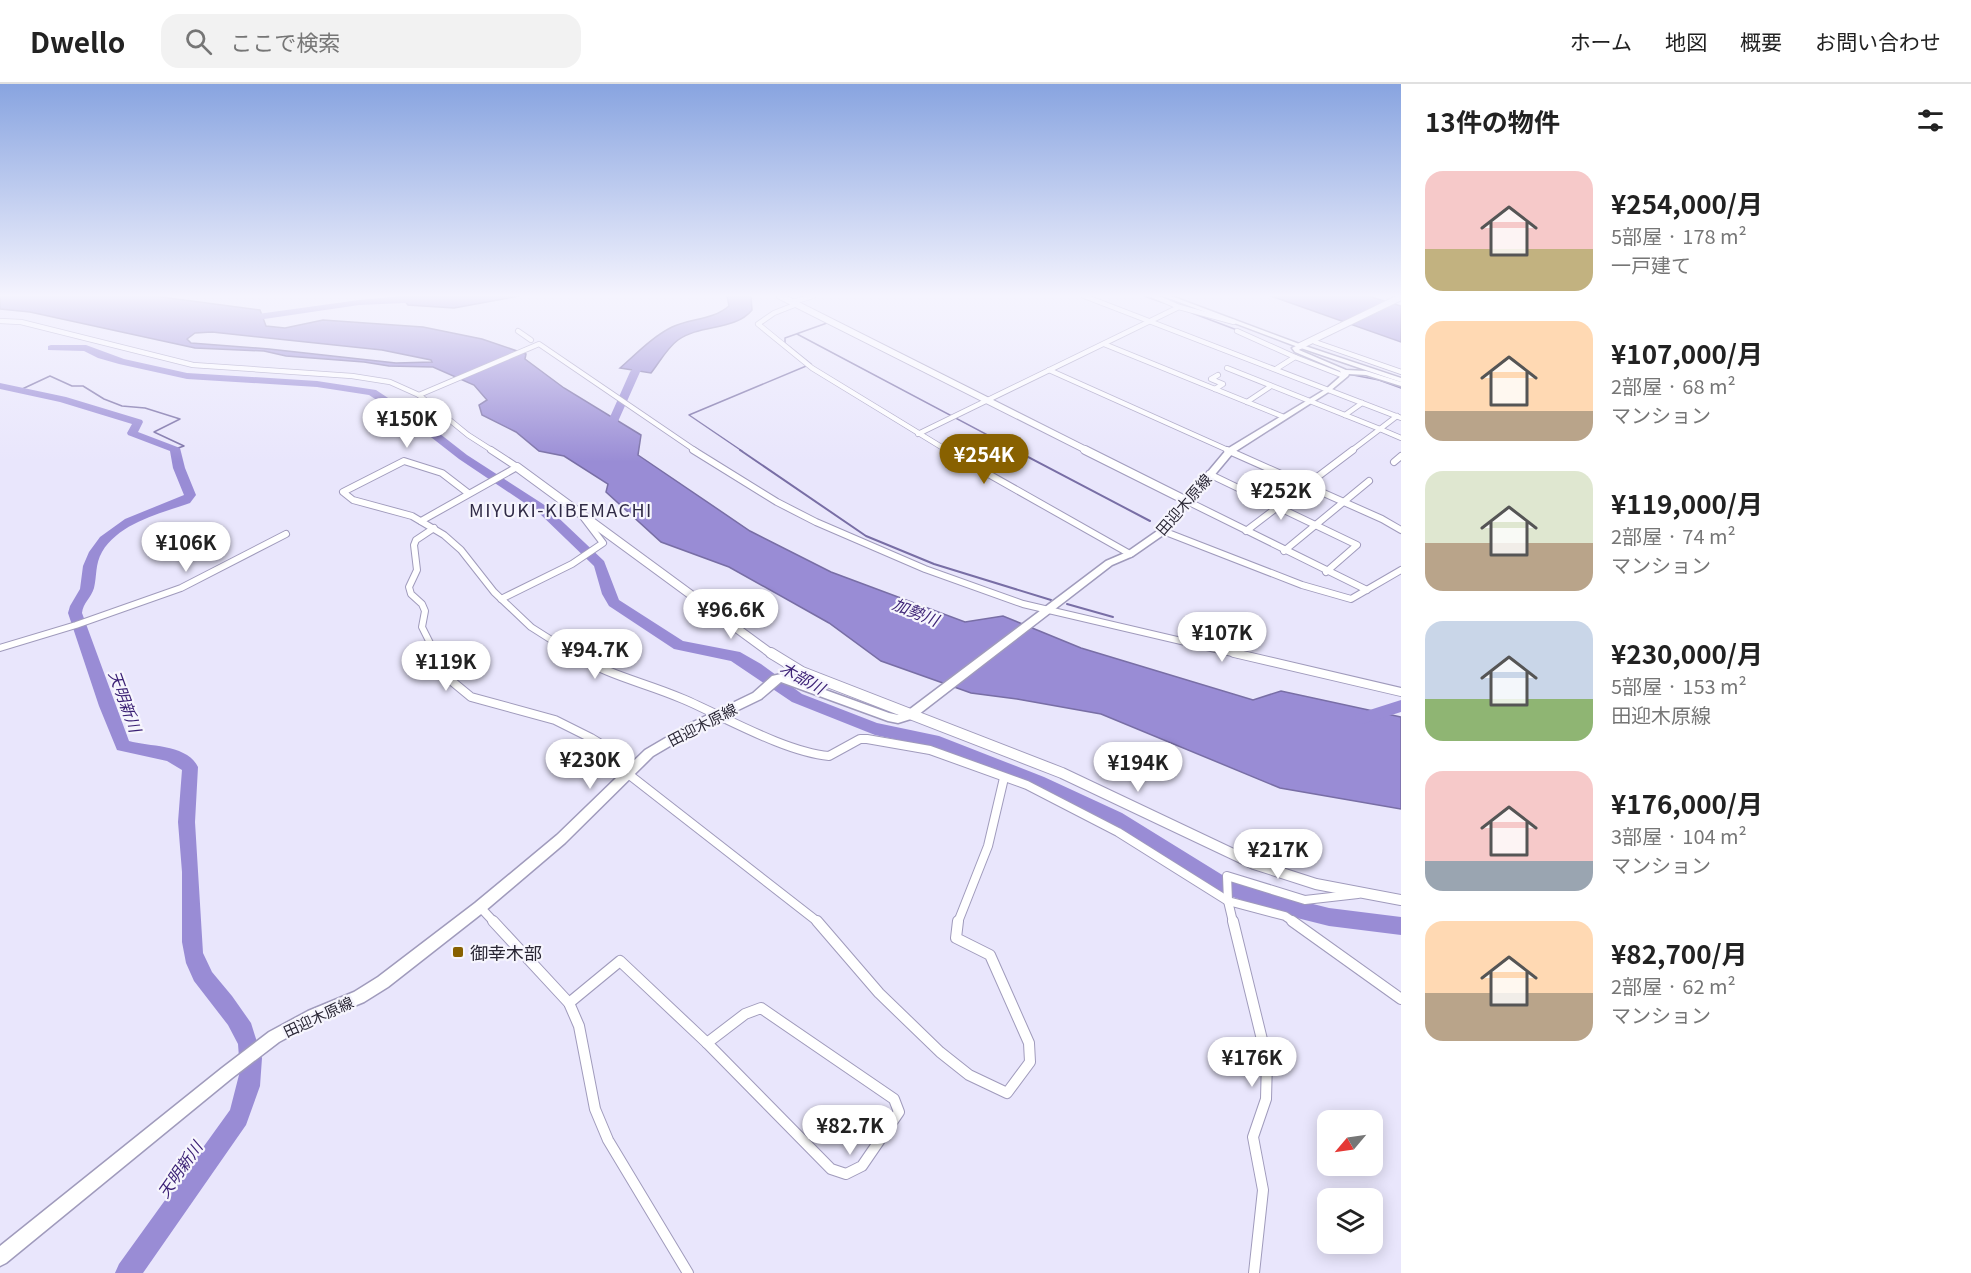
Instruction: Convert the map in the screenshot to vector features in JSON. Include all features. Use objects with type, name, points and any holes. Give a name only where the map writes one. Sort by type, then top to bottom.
[{"type":"main road","points":[[1298,351],[1345,374],[1360,371],[1401,382]]},
{"type":"main road","points":[[1319,351],[1401,382]]},
{"type":"main road","name":"田迎木原線","points":[[0,1257],[263,1045],[313,1016],[359,997],[383,982],[480,907],[561,839],[631,769],[668,740],[757,696],[781,678],[888,717],[898,718],[910,715],[1109,563],[1130,554],[1163,531],[1230,451],[1328,390],[1345,374]]},
{"type":"street","points":[[142,351],[193,364],[227,369],[368,377],[390,382],[419,395],[468,435],[550,489],[782,661],[831,684],[1030,760],[1101,790],[1235,856],[1269,870],[1358,894],[1401,900]]},
{"type":"street","points":[[419,395],[522,351]]},
{"type":"street","points":[[550,351],[668,434],[777,502],[925,569],[1023,604],[1401,692]]},
{"type":"street","points":[[792,351],[812,368],[918,434],[1130,554]]},
{"type":"street","points":[[889,351],[1326,572],[1368,590]]},
{"type":"street","points":[[918,434],[1088,351]]},
{"type":"street","points":[[1122,351],[1284,417]]},
{"type":"street","points":[[1229,351],[1399,417]]},
{"type":"street","points":[[1283,351],[1345,374]]},
{"type":"street","points":[[1343,351],[1401,372]]},
{"type":"street","points":[[1276,369],[1295,357]]},
{"type":"street","points":[[1227,368],[1401,438]]},
{"type":"street","points":[[1049,370],[1383,519],[1401,530]]},
{"type":"street","points":[[1215,389],[1223,384],[1211,379],[1218,375]]},
{"type":"street","points":[[1247,402],[1271,386]]},
{"type":"street","points":[[1345,415],[1362,403]]},
{"type":"street","points":[[1246,531],[1399,417]]},
{"type":"street","points":[[1394,462],[1401,456]]},
{"type":"street","points":[[468,493],[442,473],[404,460],[342,492],[353,500],[412,516],[434,528],[461,550],[501,599],[531,627],[595,667],[681,698],[798,749],[819,755],[829,756],[860,739],[867,739],[930,750],[1028,785],[1118,832],[1228,898],[1285,916],[1401,999]]},
{"type":"street","points":[[421,521],[518,467]]},
{"type":"street","points":[[1209,474],[1357,544],[1326,572]]},
{"type":"street","points":[[1284,550],[1370,481]]},
{"type":"street","points":[[501,599],[575,561],[603,543],[581,514]]},
{"type":"street","points":[[434,528],[417,540],[414,545],[417,570],[409,587],[411,594],[422,604],[424,611],[422,627],[447,678],[471,697],[555,720],[591,738],[824,927],[879,993],[940,1052],[969,1075],[1006,1093],[1030,1062],[1029,1042],[990,955],[956,938],[956,926],[979,870],[995,822],[1004,778]]},
{"type":"street","points":[[1163,531],[1302,585],[1351,599],[1401,570]]},
{"type":"street","points":[[0,648],[76,625],[181,588],[286,534]]},
{"type":"street","points":[[1254,1273],[1263,1190],[1253,1137],[1266,1099],[1267,1060],[1228,898],[1227,876],[1294,898],[1358,894]]},
{"type":"street","points":[[480,907],[569,1003],[579,1026],[595,1109],[608,1140],[688,1273]]},
{"type":"street","points":[[569,1003],[620,961],[707,1043],[831,1169],[846,1174],[862,1166],[899,1112],[894,1099],[761,1008],[745,1014],[707,1043]]},
{"type":"water","points":[[266,351],[292,351],[396,363],[432,362],[389,351],[519,351],[526,354],[525,359],[564,388],[641,435],[638,455],[750,531],[831,572],[965,622],[1003,616],[1081,648],[1253,700],[1281,691],[1401,717],[1401,809],[1280,788],[1101,714],[971,693],[881,661],[829,623],[729,567],[661,542],[606,492],[608,484],[564,456],[539,451],[516,432],[482,415],[479,405],[487,400],[474,385],[433,367],[389,366],[286,356]]},
{"type":"water","points":[[638,351],[667,351],[651,373],[620,368]]},
{"type":"waterway","name":"木部川","points":[[93,351],[122,362],[187,376],[317,384],[372,392],[422,425],[463,457],[542,509],[599,564],[614,603],[679,645],[735,656],[756,668],[797,698],[875,729],[933,741],[1038,782],[1116,818],[1218,883],[1277,904],[1329,917],[1401,926]]},
{"type":"waterway","points":[[742,451],[689,415],[811,364],[796,351]]},
{"type":"waterway","points":[[830,351],[1018,451]]},
{"type":"waterway","name":"加勢川","points":[[607,435],[635,372],[648,356]]},
{"type":"waterway","points":[[1348,374],[1379,380],[1401,388]]},
{"type":"waterway","points":[[20,390],[50,376],[72,386],[83,386],[104,399],[122,406],[145,408],[180,419],[154,432],[184,446],[172,450]]},
{"type":"waterway","name":"天明新川","points":[[0,386],[62,399],[138,422],[132,433],[176,450],[177,462],[190,495],[186,500],[129,522],[105,540],[90,566],[87,589],[76,606],[75,613],[123,745],[172,756],[190,767],[187,839],[191,872],[193,953],[201,974],[236,1017],[244,1031],[249,1044],[251,1071],[249,1086],[238,1117],[128,1273]]},
{"type":"waterway","points":[[740,450],[866,536],[934,564],[1051,600]]},
{"type":"waterway","points":[[1015,450],[1150,521]]},
{"type":"waterway","points":[[1067,604],[1113,617]]},
{"type":"waterway","name":"加勢川","points":[[1363,718],[1401,706]]},
{"type":"place","name":"御幸木部","points":[[458,952]]},
{"type":"district","name":"MIYUKI-KIBEMACHI","points":[[561,509]]}]
